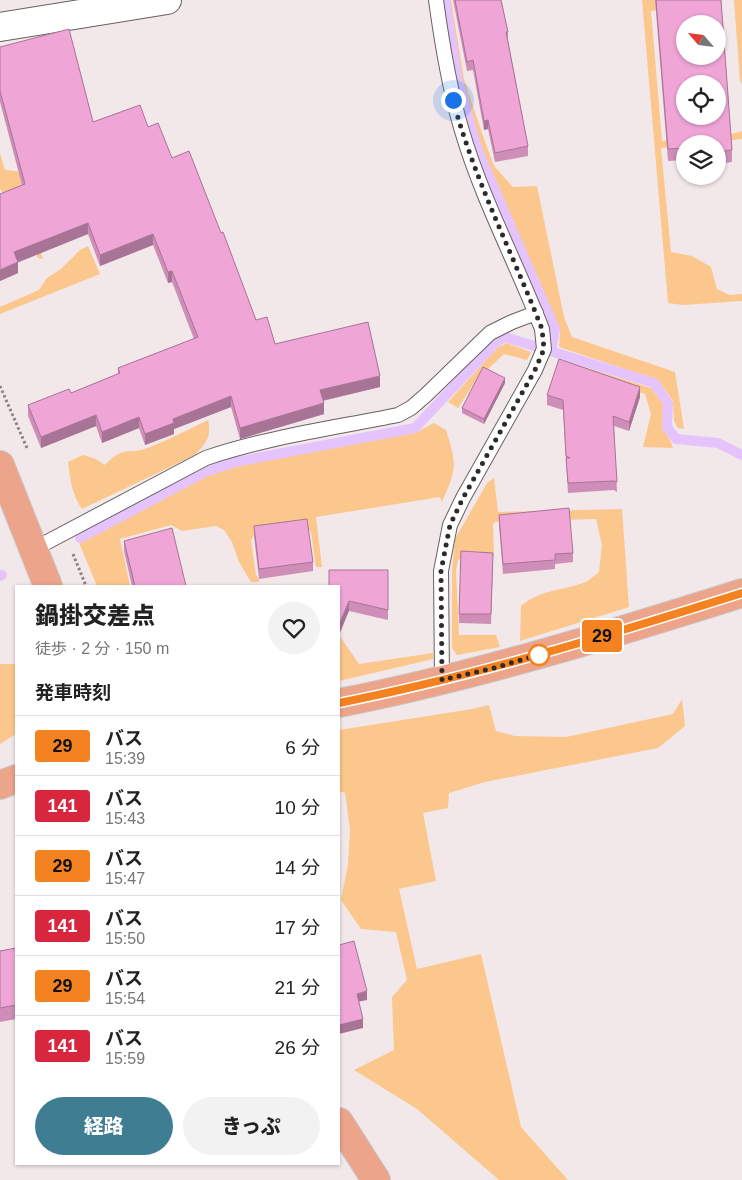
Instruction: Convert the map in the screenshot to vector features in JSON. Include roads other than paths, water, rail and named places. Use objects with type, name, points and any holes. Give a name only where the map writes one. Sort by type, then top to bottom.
[{"type":"main road","points":[[0,465],[48,585]]},
{"type":"main road","points":[[340,703],[394,692],[503,665],[619,632],[742,593]]},
{"type":"main road","points":[[0,785],[15,778]]},
{"type":"main road","points":[[340,1124],[376,1180]]},
{"type":"street","points":[[0,28],[167,0]]},
{"type":"lane","points":[[436,0],[449,84],[462,131],[483,189],[536,313],[542,329],[544,349],[535,370],[463,498],[450,525],[441,571],[442,680]]},
{"type":"lane","points":[[34,549],[206,458],[229,450],[282,438],[398,415],[411,408],[426,395],[490,333],[536,313]]},
{"type":"waterway","points":[[445,0],[458,82],[478,151],[555,329],[551,351]]},
{"type":"waterway","points":[[80,538],[205,472],[235,462],[415,428],[495,343],[505,337],[654,383],[668,403],[667,427],[676,439],[718,443],[742,455]]}]
